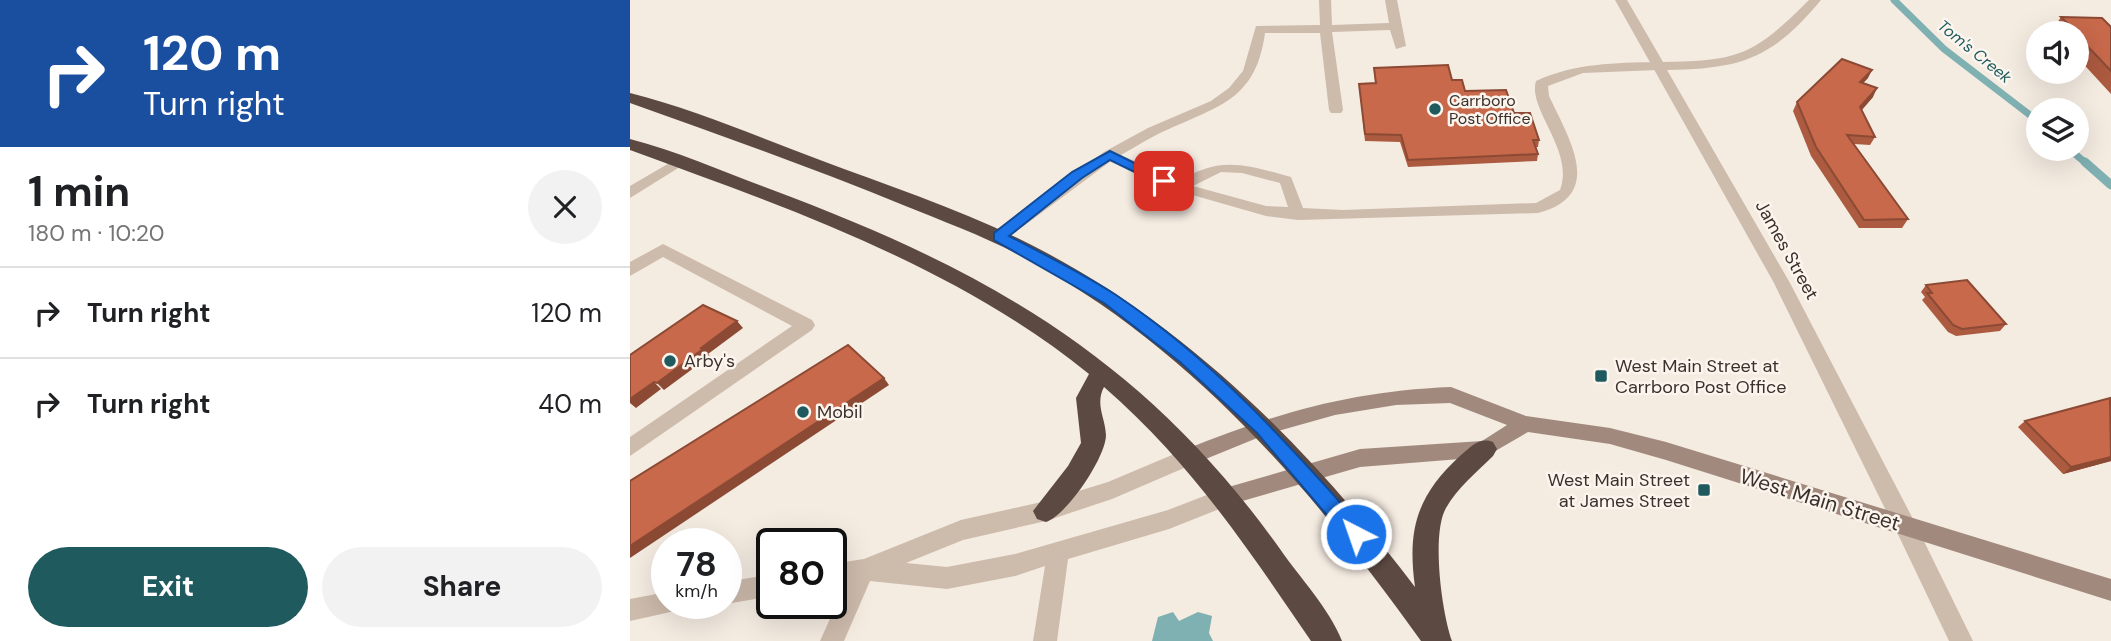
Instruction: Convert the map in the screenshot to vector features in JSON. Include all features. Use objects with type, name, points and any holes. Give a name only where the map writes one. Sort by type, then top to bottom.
[{"type":"highway","points":[[630,98],[824,167],[999,236],[1110,299],[1199,368],[1263,427],[1374,556],[1438,640]]},
{"type":"highway","points":[[630,144],[933,264],[1037,324],[1101,372],[1191,456],[1225,497],[1328,641]]},
{"type":"highway","points":[[1046,510],[1077,474],[1093,444],[1094,433],[1087,398],[1101,372]]},
{"type":"highway","points":[[1438,640],[1427,572],[1428,519],[1446,486],[1485,449]]},
{"type":"main road","name":"West Main Street","points":[[1191,456],[1263,427],[1335,407],[1396,397],[1451,395],[1525,424],[1610,436],[2111,590]]},
{"type":"main road","points":[[1225,497],[1303,472],[1360,458],[1485,449],[1525,424]]},
{"type":"street","points":[[1325,0],[1336,110]]},
{"type":"street","points":[[1391,0],[1400,46]]},
{"type":"street","name":"James Street","points":[[1621,0],[1783,283],[1961,641]]},
{"type":"street","points":[[1110,155],[1148,175],[1180,187],[1266,211],[1298,215],[1538,208],[1554,202],[1568,190],[1572,169],[1542,96],[1541,84],[1579,68],[1726,63],[1746,57],[1766,46],[1815,0]]},
{"type":"street","points":[[999,236],[1077,175],[1156,130],[1200,112],[1234,91],[1250,69],[1258,50],[1260,29],[1395,26]]},
{"type":"street","points":[[630,193],[678,162]]},
{"type":"street","points":[[1180,187],[1206,169],[1225,165],[1286,180],[1298,215]]},
{"type":"street","points":[[630,270],[663,250],[806,325],[630,448]]},
{"type":"street","points":[[847,573],[864,570],[961,530],[1046,510],[1112,490],[1191,456]]},
{"type":"street","points":[[864,570],[947,578],[1015,565],[1169,519],[1225,497]]},
{"type":"street","points":[[1045,641],[1058,552]]},
{"type":"street","points":[[832,641],[864,570]]},
{"type":"street","points":[[630,610],[651,606]]},
{"type":"water","points":[[1173,612],[1179,621],[1198,612],[1212,616],[1209,633],[1213,641],[1152,641],[1158,617]]},
{"type":"building","points":[[2061,17],[2102,18],[2111,27],[2111,71],[2089,48],[2089,21],[2065,21]]},
{"type":"building","points":[[1842,59],[1872,70],[1860,82],[1877,88],[1860,107],[1875,137],[1847,135],[1908,219],[1864,220],[1816,147],[1797,102]]},
{"type":"building","name":"Carrboro Post Office","points":[[1448,65],[1452,80],[1462,80],[1465,91],[1506,90],[1514,113],[1530,113],[1539,140],[1533,140],[1538,154],[1408,160],[1401,135],[1365,134],[1359,84],[1376,83],[1374,68]]},
{"type":"building","points":[[1967,280],[2006,324],[1962,329],[1953,325],[1927,293],[1932,293],[1926,285]]},
{"type":"building","name":"Arby's","points":[[703,305],[737,321],[657,383],[654,382],[630,399],[630,355]]},
{"type":"building","points":[[848,345],[884,378],[657,528],[651,528],[651,532],[630,546],[630,481]]},
{"type":"building","points":[[2110,398],[2111,457],[2071,467],[2025,421]]},
{"type":"waterway","name":"Tom's Creek","points":[[1894,0],[1944,49],[2026,112]]},
{"type":"waterway","name":"Tom's Creek","points":[[2083,161],[2087,164]]},
{"type":"waterway","name":"Tom's Creek","points":[[2085,162],[2111,185]]},
{"type":"place","name":"Carrboro Post Office","points":[[1435,109]]},
{"type":"place","name":"Arby's","points":[[670,361]]},
{"type":"place","name":"West Main Street at Carrboro Post Office","points":[[1601,376]]},
{"type":"place","name":"Mobil","points":[[803,412]]},
{"type":"place","name":"West Main Street at James Street","points":[[1704,490]]},
{"type":"route","points":[[1164,181],[1110,155],[1077,175],[999,236],[1110,299],[1186,357],[1263,427],[1356,534]]}]
